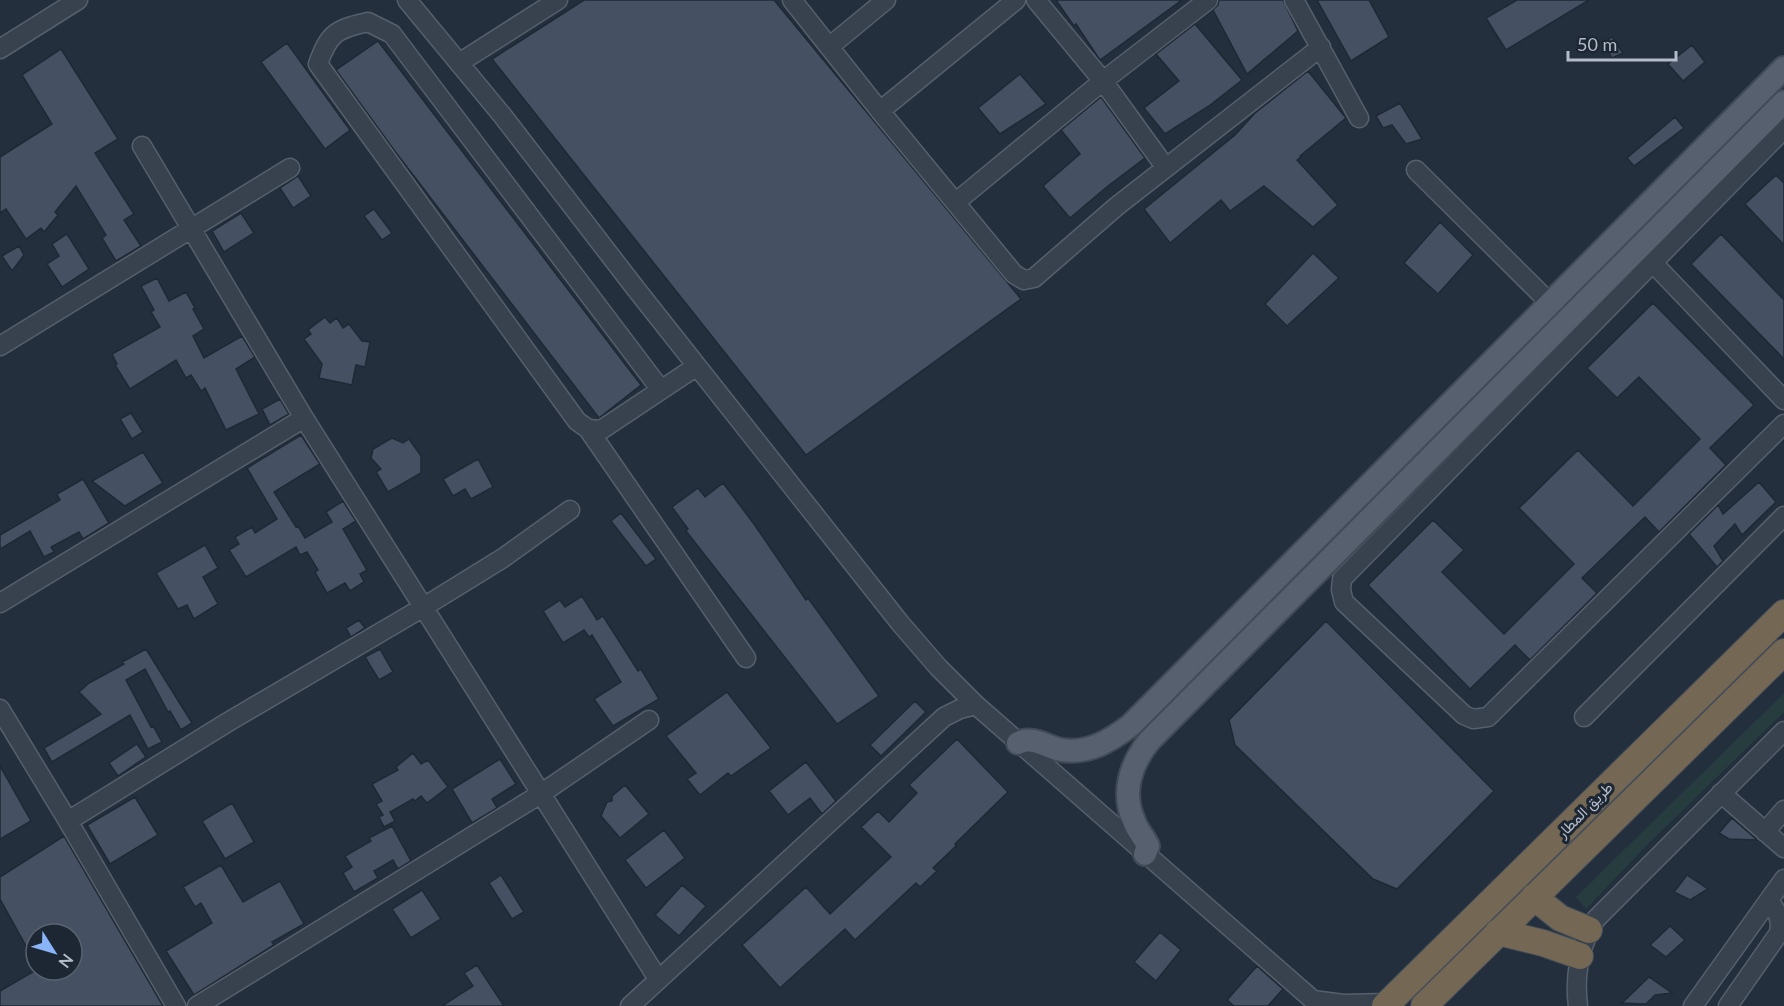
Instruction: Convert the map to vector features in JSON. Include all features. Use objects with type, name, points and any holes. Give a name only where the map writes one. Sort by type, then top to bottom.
[{"type":"highway","name":"طريق المطار","points":[[1387,1004],[1784,614]]},
{"type":"highway","name":"طريق المطار","points":[[1429,1002],[1784,652]]},
{"type":"highway","points":[[1534,897],[1560,918],[1589,930]]},
{"type":"highway","points":[[1498,932],[1543,943],[1580,956]]},
{"type":"main road","points":[[1018,743],[1029,739],[1063,750],[1078,751],[1107,742],[1131,725],[1784,68]]},
{"type":"main road","points":[[1145,854],[1148,846],[1132,818],[1128,785],[1139,753],[1150,740],[1784,102]]},
{"type":"main road","points":[[1556,297],[1579,308]]},
{"type":"street","points":[[0,49],[78,0]]},
{"type":"street","points":[[407,0],[502,114],[900,623],[953,683],[1018,743],[1315,1003],[1387,1004]]},
{"type":"street","points":[[459,63],[558,0]]},
{"type":"street","points":[[792,0],[1014,274],[1024,280],[1034,278],[1117,206],[1320,47]]},
{"type":"street","points":[[829,46],[886,0]]},
{"type":"street","points":[[880,111],[1016,0]]},
{"type":"street","points":[[1036,0],[1102,81],[1166,168]]},
{"type":"street","points":[[956,202],[1102,81],[1208,0]]},
{"type":"street","points":[[1294,0],[1359,118]]},
{"type":"street","points":[[661,390],[392,34],[368,22],[343,27],[326,42],[318,64],[577,421],[588,429],[746,658]]},
{"type":"street","points":[[1780,140],[1653,263],[1342,579],[1341,590],[1344,602],[1464,715],[1473,719],[1488,717],[1784,424]]},
{"type":"street","points":[[142,146],[304,418],[658,979]]},
{"type":"street","points":[[0,346],[290,168]]},
{"type":"street","points":[[1416,170],[1556,297]]},
{"type":"street","points":[[1653,263],[1784,400]]},
{"type":"street","points":[[588,429],[601,430],[698,366]]},
{"type":"street","points":[[0,603],[304,418]]},
{"type":"street","points":[[68,821],[503,558],[570,510]]},
{"type":"street","points":[[1584,717],[1784,516]]},
{"type":"street","points":[[944,717],[953,683]]},
{"type":"street","points":[[630,1006],[944,717],[960,709],[976,705]]},
{"type":"street","points":[[0,709],[176,1006]]},
{"type":"street","points":[[197,1006],[542,793],[649,720]]},
{"type":"street","points":[[1578,1006],[1580,956],[1589,930],[1605,909],[1784,731]]},
{"type":"street","points":[[1721,793],[1784,848]]},
{"type":"street","points":[[1766,832],[1784,810]]},
{"type":"street","points":[[1693,1006],[1784,879]]},
{"type":"street","points":[[1728,1006],[1779,933],[1782,923],[1769,900]]},
{"type":"green space","points":[[1784,693],[1784,712],[1649,843],[1586,909],[1576,897]]},
{"type":"building","points":[[584,0],[774,0],[1021,299],[806,455],[492,59]]},
{"type":"building","points":[[1056,0],[1182,0],[1100,60],[1076,24],[1074,26]]},
{"type":"building","points":[[1219,0],[1283,0],[1298,31],[1247,74],[1213,10]]},
{"type":"building","points":[[1317,0],[1369,0],[1389,37],[1351,61]]},
{"type":"building","points":[[1517,0],[1589,0],[1506,50],[1486,18]]},
{"type":"building","points":[[1195,24],[1242,80],[1209,106],[1165,134],[1144,108],[1179,81],[1156,54]]},
{"type":"building","points":[[1612,37],[1623,53],[1612,58],[1603,43]]},
{"type":"building","points":[[378,41],[641,385],[599,418],[394,150],[336,70]]},
{"type":"building","points":[[287,43],[350,130],[325,149],[261,62]]},
{"type":"building","points":[[1692,45],[1705,62],[1683,81],[1668,64]]},
{"type":"building","points":[[61,49],[118,139],[95,153],[134,214],[124,220],[141,246],[116,261],[102,238],[106,235],[76,186],[55,212],[58,215],[44,232],[41,228],[26,239],[6,209],[0,213],[0,157],[52,124],[22,75]]},
{"type":"building","points":[[1308,71],[1346,118],[1297,160],[1338,205],[1313,227],[1264,186],[1230,211],[1221,200],[1170,243],[1144,209],[1235,135],[1255,113]]},
{"type":"building","points":[[1020,74],[1046,104],[1000,134],[978,108]]},
{"type":"building","points":[[1101,97],[1145,158],[1070,218],[1043,186],[1080,154],[1061,130]]},
{"type":"building","points":[[1400,103],[1422,139],[1406,144],[1392,125],[1383,128],[1376,116]]},
{"type":"building","points":[[1675,117],[1684,128],[1634,166],[1627,158]]},
{"type":"building","points":[[1776,175],[1784,183],[1784,245],[1745,204]]},
{"type":"building","points":[[298,176],[311,196],[293,208],[280,188]]},
{"type":"building","points":[[374,209],[392,233],[382,240],[364,216]]},
{"type":"building","points":[[241,213],[254,233],[224,252],[212,231]]},
{"type":"building","points":[[1440,222],[1473,255],[1438,294],[1404,263]]},
{"type":"building","points":[[67,234],[89,269],[62,287],[47,264],[59,256],[52,244]]},
{"type":"building","points":[[1721,234],[1784,300],[1784,359],[1691,264]]},
{"type":"building","points":[[19,246],[24,255],[12,271],[2,256]]},
{"type":"building","points":[[1313,253],[1339,278],[1287,326],[1265,304]]},
{"type":"building","points":[[157,278],[169,301],[186,292],[204,329],[193,336],[204,358],[242,336],[255,357],[236,369],[259,414],[226,430],[205,388],[201,391],[191,375],[186,378],[176,360],[130,389],[115,365],[117,364],[112,354],[160,327],[151,312],[154,310],[141,286]]},
{"type":"building","points":[[1653,303],[1754,405],[1710,448],[1726,465],[1659,532],[1645,517],[1582,578],[1597,593],[1530,660],[1515,645],[1470,689],[1368,585],[1433,520],[1464,550],[1442,572],[1504,634],[1574,564],[1519,508],[1578,450],[1633,506],[1700,439],[1639,377],[1617,398],[1587,368]]},
{"type":"building","points":[[325,317],[330,323],[337,318],[343,328],[349,324],[362,341],[370,342],[365,367],[356,365],[352,385],[319,378],[322,364],[304,339],[311,334],[308,330]]},
{"type":"building","points":[[280,399],[289,414],[270,425],[262,409]]},
{"type":"building","points":[[131,413],[143,432],[132,439],[120,419]]},
{"type":"building","points":[[301,435],[320,464],[274,492],[305,538],[332,522],[326,512],[343,501],[356,521],[343,529],[367,570],[360,574],[364,582],[350,591],[345,583],[327,593],[315,572],[318,570],[307,552],[300,555],[296,547],[246,577],[229,550],[239,544],[235,537],[252,527],[255,533],[277,519],[247,468]]},
{"type":"building","points":[[392,438],[403,443],[409,439],[421,456],[421,473],[388,492],[376,472],[381,469],[371,458],[373,449]]},
{"type":"building","points":[[143,452],[163,483],[125,506],[92,481]]},
{"type":"building","points":[[478,459],[493,487],[471,499],[465,489],[453,496],[443,479]]},
{"type":"building","points":[[83,479],[109,523],[83,539],[79,532],[51,547],[54,552],[44,557],[30,531],[0,549],[0,535],[60,500],[57,494]]},
{"type":"building","points":[[1759,482],[1776,502],[1742,535],[1735,524],[1714,546],[1723,561],[1717,567],[1689,534],[1718,505],[1723,514]]},
{"type":"building","points":[[723,483],[806,600],[808,598],[879,696],[837,724],[686,531],[688,529],[672,507],[698,488],[705,497]]},
{"type":"building","points":[[621,513],[656,559],[646,566],[611,521]]},
{"type":"building","points":[[205,545],[218,568],[203,577],[218,604],[194,619],[187,605],[178,609],[156,573]]},
{"type":"building","points":[[582,596],[597,620],[603,616],[638,671],[641,669],[659,699],[613,726],[594,699],[621,682],[592,635],[589,637],[584,630],[563,643],[543,611],[560,600],[565,607]]},
{"type":"building","points":[[359,620],[365,628],[351,637],[346,628]]},
{"type":"building","points":[[1326,621],[1494,791],[1397,889],[1373,879],[1235,745],[1229,720]]},
{"type":"building","points":[[146,649],[192,723],[181,730],[170,711],[168,712],[145,669],[126,680],[151,727],[153,726],[162,742],[148,749],[130,715],[52,762],[44,748],[101,714],[79,692],[89,683]]},
{"type":"building","points":[[380,649],[393,672],[379,680],[365,657]]},
{"type":"building","points":[[727,692],[771,748],[731,776],[728,773],[700,795],[687,779],[696,773],[666,736]]},
{"type":"building","points":[[915,701],[926,712],[881,756],[870,745]]},
{"type":"building","points":[[957,739],[1008,792],[955,844],[956,846],[933,868],[937,871],[920,887],[916,883],[855,940],[845,929],[780,988],[742,945],[806,887],[830,914],[891,857],[861,827],[878,811],[889,822],[917,793],[909,785]]},
{"type":"building","points":[[137,744],[146,757],[118,776],[109,763]]},
{"type":"building","points":[[413,753],[421,764],[428,760],[448,787],[427,803],[421,796],[390,812],[395,821],[384,827],[379,817],[383,815],[376,804],[382,801],[372,784],[398,770],[396,767]]},
{"type":"building","points":[[500,759],[516,784],[492,799],[497,808],[472,823],[452,789]]},
{"type":"building","points":[[806,762],[836,801],[822,814],[810,798],[788,815],[769,791]]},
{"type":"building","points":[[0,766],[31,821],[0,839]]},
{"type":"building","points":[[625,785],[649,814],[620,838],[601,816],[607,802],[612,801],[612,796]]},
{"type":"building","points":[[135,797],[158,835],[110,864],[87,825]]},
{"type":"building","points":[[232,803],[254,842],[225,859],[202,821]]},
{"type":"building","points":[[1732,818],[1757,840],[1729,839],[1719,833]]},
{"type":"building","points":[[392,826],[411,861],[398,869],[393,860],[374,871],[378,878],[354,892],[343,873],[352,867],[345,856],[371,841],[369,838]]},
{"type":"building","points":[[664,830],[685,858],[646,888],[625,860]]},
{"type":"building","points":[[64,836],[163,1006],[0,1006],[0,991],[24,977],[24,982],[84,982],[84,922],[24,922],[24,942],[0,899],[0,877]]},
{"type":"building","points":[[221,865],[243,902],[280,881],[304,924],[272,942],[274,945],[194,995],[166,951],[212,923],[201,903],[195,907],[183,887]]},
{"type":"building","points":[[501,875],[524,912],[512,919],[489,883]]},
{"type":"building","points":[[1687,875],[1708,889],[1690,900],[1674,892]]},
{"type":"building","points":[[682,885],[706,906],[679,936],[655,915]]},
{"type":"building","points":[[422,890],[441,919],[411,938],[392,909]]},
{"type":"building","points":[[1670,926],[1685,940],[1666,957],[1650,945]]},
{"type":"building","points":[[1160,932],[1181,950],[1156,981],[1134,962]]},
{"type":"building","points":[[477,965],[504,1006],[442,1006],[473,986],[464,973]]},
{"type":"building","points":[[1257,966],[1283,989],[1268,1006],[1234,1006],[1227,1000]]},
{"type":"building","points":[[1649,977],[1672,993],[1655,995],[1646,1004],[1622,1003]]}]
